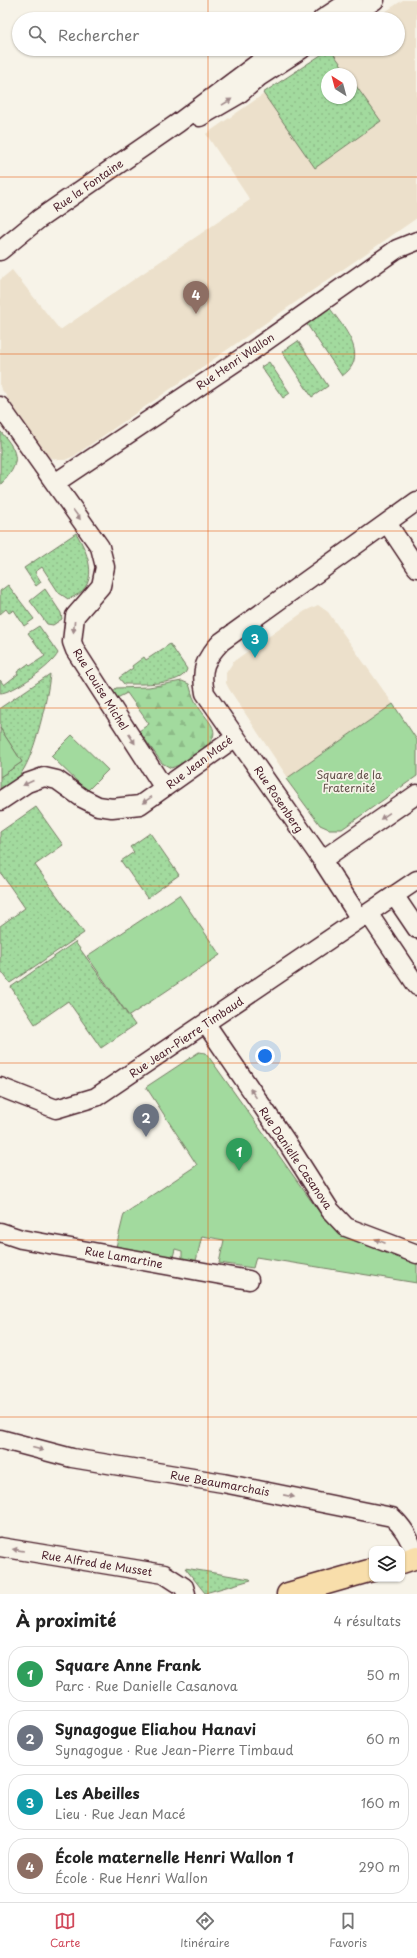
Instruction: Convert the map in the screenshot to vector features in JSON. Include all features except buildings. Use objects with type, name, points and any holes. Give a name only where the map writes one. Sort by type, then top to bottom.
[{"type":"main road","points":[[405,1561],[417,1557]]},
{"type":"main road","points":[[288,1594],[369,1571]]},
{"type":"street","points":[[333,12],[351,0]]},
{"type":"street","points":[[357,12],[375,0]]},
{"type":"street","name":"Rue la Fontaine","points":[[0,251],[39,219],[178,123],[268,56]]},
{"type":"street","name":"Rue la Fontaine","points":[[178,123],[201,116],[216,109],[238,95],[259,77],[291,56]]},
{"type":"street","name":"Rue Henri Wallon","points":[[55,483],[246,355],[397,249],[417,241]]},
{"type":"street","name":"Rue Louise Michel","points":[[0,406],[100,547],[105,566],[101,586],[75,616],[72,642],[74,650],[164,788]]},
{"type":"street","name":"Rue Jean Macé","points":[[0,801],[26,783],[44,777],[57,780],[82,798],[98,806],[112,808],[140,805],[236,737],[205,692],[202,678],[207,658],[221,642],[417,501]]},
{"type":"street","points":[[386,523],[417,568]]},
{"type":"street","name":"Rue Rosenberg","points":[[236,737],[322,860],[417,986]]},
{"type":"street","points":[[322,860],[417,794]]},
{"type":"street","name":"Rue Jean-Pierre Timbaud","points":[[0,1087],[56,1109],[96,1096],[206,1024],[417,880]]},
{"type":"street","points":[[394,896],[417,929]]},
{"type":"street","name":"Rue Danielle Casanova","points":[[206,1024],[334,1214],[346,1227],[387,1244],[417,1254]]},
{"type":"street","name":"Rue Lamartine","points":[[0,1232],[21,1239],[249,1280]]},
{"type":"street","name":"Rue Beaumarchais","points":[[0,1439],[72,1458],[223,1483],[392,1517],[402,1525],[410,1539],[417,1557]]},
{"type":"street","name":"Rue Alfred de Musset","points":[[0,1547],[164,1574],[184,1587],[186,1594]]},
{"type":"shaded area","points":[[403,0],[417,0],[417,218],[74,456],[65,460],[58,460],[47,456],[0,387],[0,280],[12,270],[60,330],[250,200],[206,134],[319,56],[405,56],[405,12],[385,12]]},
{"type":"shaded area","points":[[318,605],[328,612],[393,704],[288,778],[229,689],[226,683],[226,673],[234,661],[305,611]]},
{"type":"green space","points":[[319,56],[335,56],[344,68],[321,68],[321,104],[357,104],[357,87],[381,121],[315,168],[263,93]]},
{"type":"green space","points":[[329,307],[347,332],[352,342],[354,351],[354,360],[350,368],[342,376],[306,323]]},
{"type":"green space","points":[[298,341],[328,386],[312,397],[282,352]]},
{"type":"green space","points":[[269,362],[290,393],[283,398],[261,367]]},
{"type":"green space","points":[[0,431],[7,439],[14,452],[15,464],[7,478],[0,485]]},
{"type":"green space","points":[[76,533],[81,541],[88,560],[90,570],[89,579],[79,594],[68,599],[59,593],[42,567],[35,572],[41,582],[36,586],[24,568]]},
{"type":"green space","points":[[8,585],[34,619],[24,626],[14,610],[9,613],[6,609],[0,614],[0,591]]},
{"type":"green space","points":[[45,589],[61,613],[62,619],[53,625],[47,624],[30,601]]},
{"type":"green space","points":[[39,626],[58,653],[49,664],[32,678],[6,692],[0,693],[0,680],[4,685],[18,674],[17,672],[28,664],[30,666],[45,656],[28,633]]},
{"type":"green space","points":[[170,644],[187,669],[184,675],[178,679],[160,683],[124,684],[119,678],[133,668],[132,666],[144,657],[146,660]]},
{"type":"green space","points":[[50,674],[47,696],[32,752],[20,775],[0,789],[0,777],[22,762],[0,728],[0,708]]},
{"type":"green space","points":[[182,681],[189,684],[194,699],[213,727],[214,733],[212,739],[198,753],[182,764],[171,768],[162,763],[139,731],[149,724],[127,693],[117,698],[113,692],[116,688],[149,687]]},
{"type":"green space","name":"Square de la Fraternité","points":[[393,704],[417,740],[417,776],[342,829],[329,829],[320,825],[286,779]]},
{"type":"green space","points":[[0,728],[22,762],[0,777]]},
{"type":"green space","points":[[72,735],[108,770],[87,791],[51,756]]},
{"type":"green space","points":[[36,807],[63,845],[35,865],[84,933],[10,983],[0,969],[0,926],[25,908],[0,872],[0,832]]},
{"type":"green space","points":[[150,833],[179,875],[147,898],[121,861],[134,852],[130,847]]},
{"type":"green space","points":[[179,895],[220,955],[129,1016],[87,956]]},
{"type":"green space","points":[[75,942],[135,1025],[101,1048],[68,1001],[35,1024],[11,987]]},
{"type":"green space","points":[[199,1052],[206,1053],[317,1209],[338,1231],[366,1245],[417,1263],[417,1283],[256,1257],[253,1268],[219,1263],[224,1240],[202,1236],[196,1261],[182,1258],[182,1251],[175,1249],[173,1257],[116,1247],[124,1214],[197,1165],[146,1087]]},
{"type":"green space","points":[[185,1568],[250,1579],[251,1580],[205,1593]]},
{"type":"place","name":"École maternelle Henri Wallon 1","points":[[196,314]]},
{"type":"place","name":"Les Abeilles","points":[[255,658]]},
{"type":"place","name":"Synagogue Eliahou Hanavi","points":[[146,1137]]},
{"type":"place","name":"Square Anne Frank","points":[[239,1171]]}]
